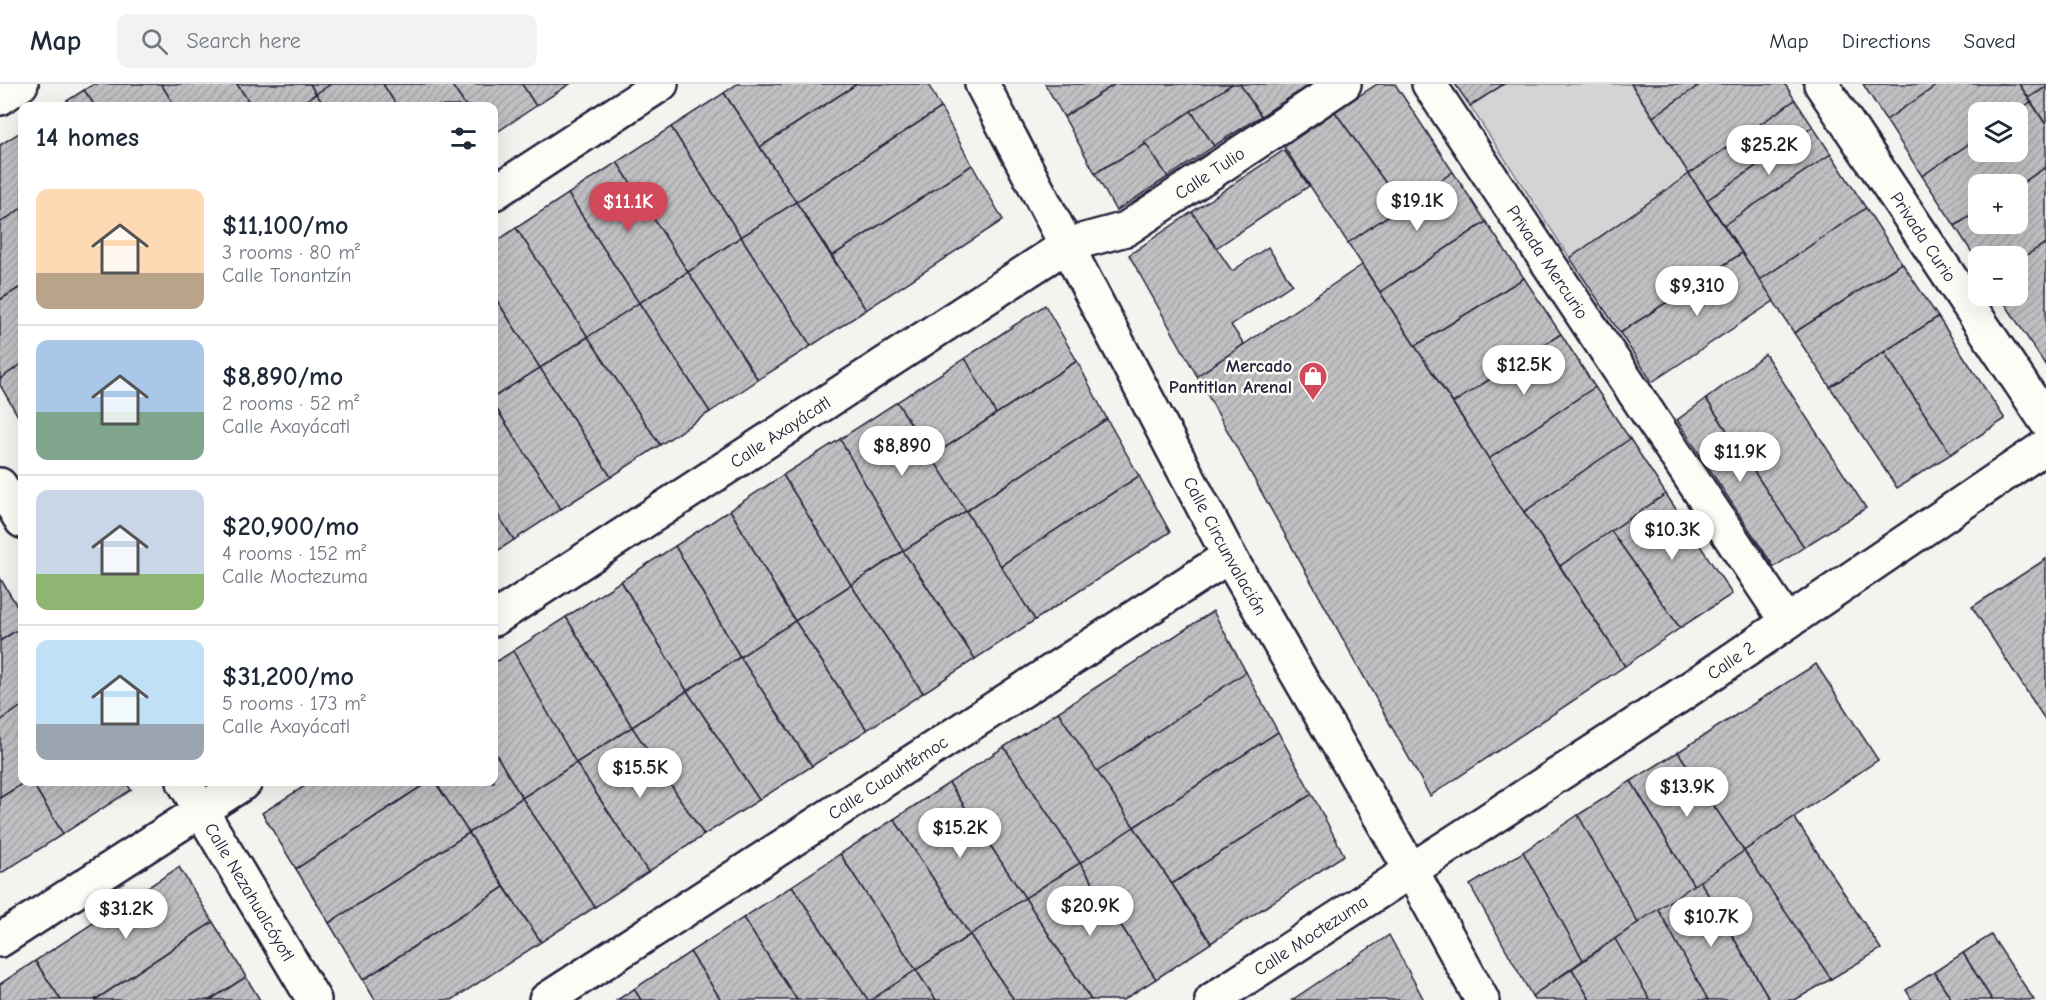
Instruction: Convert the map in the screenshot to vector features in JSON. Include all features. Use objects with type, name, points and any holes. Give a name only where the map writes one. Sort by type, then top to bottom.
[{"type":"street","points":[[0,98],[21,84]]},
{"type":"street","points":[[498,190],[662,84]]},
{"type":"street","name":"Calle Circunvalación","points":[[982,84],[1229,556],[1411,870],[1482,1000]]},
{"type":"street","name":"Privada Mercurio","points":[[1429,84],[1787,622]]},
{"type":"street","name":"Privada Curio","points":[[1821,84],[2046,421]]},
{"type":"street","name":"Calle Tulio","points":[[1067,245],[1126,229],[1340,87]]},
{"type":"street","name":"Calle Axayácatl","points":[[498,616],[1067,245]]},
{"type":"street","name":"Calle 2","points":[[1411,870],[1679,696],[2046,446]]},
{"type":"street","name":"Calle Cuauhtémoc","points":[[546,1000],[1229,556]]},
{"type":"street","name":"Calle Nezahualcóyotl","points":[[187,786],[314,1000]]},
{"type":"street","points":[[0,940],[239,786]]},
{"type":"street","name":"Calle Moctezuma","points":[[1212,1000],[1411,870]]},
{"type":"shaded area","points":[[1504,84],[1631,84],[1689,174],[1570,258],[1470,106]]},
{"type":"building","points":[[94,84],[161,84],[172,102],[92,102],[84,90]]},
{"type":"building","points":[[161,84],[237,84],[249,102],[172,102]]},
{"type":"building","points":[[237,84],[310,84],[316,94],[303,102],[249,102]]},
{"type":"building","points":[[310,84],[331,84],[316,94]]},
{"type":"building","points":[[331,84],[383,84],[394,102],[322,102],[316,94]]},
{"type":"building","points":[[383,84],[451,84],[463,102],[394,102]]},
{"type":"building","points":[[451,84],[522,84],[536,106],[498,131],[498,102],[463,102]]},
{"type":"building","points":[[522,84],[570,84],[536,106]]},
{"type":"building","points":[[737,84],[857,84],[760,147],[724,93]]},
{"type":"building","points":[[857,84],[928,84],[941,108],[796,202],[760,147]]},
{"type":"building","points":[[1045,84],[1115,84],[1064,117]]},
{"type":"building","points":[[1115,84],[1232,84],[1146,144],[1095,173],[1064,117]]},
{"type":"building","points":[[1232,84],[1240,84],[1261,116],[1214,146],[1191,111]]},
{"type":"building","points":[[1240,84],[1311,84],[1261,116]]},
{"type":"building","points":[[1377,84],[1395,84],[1453,172],[1402,206],[1335,112]]},
{"type":"building","points":[[1455,84],[1504,84],[1470,106]]},
{"type":"building","points":[[1631,84],[1701,84],[1653,117]]},
{"type":"building","points":[[1701,84],[1785,84],[1795,100],[1689,174],[1653,117]]},
{"type":"building","points":[[1863,84],[1939,84],[1886,120]]},
{"type":"building","points":[[1939,84],[2019,84],[2031,102],[2028,104],[2028,102],[1968,102],[1968,145],[1922,176],[1886,120]]},
{"type":"building","points":[[2019,84],[2046,84],[2046,87],[2029,98]]},
{"type":"building","points":[[2046,87],[2046,125],[2029,98]]},
{"type":"building","points":[[84,90],[92,102],[65,102]]},
{"type":"building","points":[[724,93],[796,202],[741,237],[671,127]]},
{"type":"building","points":[[316,94],[322,102],[303,102]]},
{"type":"building","points":[[1795,100],[1813,127],[1707,200],[1689,174]]},
{"type":"building","points":[[2031,102],[2046,125],[2046,167],[2028,179],[2028,174],[1968,174],[1968,218],[1955,226],[1922,176],[1968,145],[1968,162],[2028,162],[2028,104]]},
{"type":"building","points":[[941,108],[972,165],[832,256],[796,202]]},
{"type":"building","points":[[1191,111],[1214,146],[1168,177],[1144,142]]},
{"type":"building","points":[[1335,112],[1402,206],[1348,243],[1284,147]]},
{"type":"building","points":[[671,127],[741,237],[688,272],[617,162]]},
{"type":"building","points":[[1813,127],[1831,154],[1724,225],[1707,200]]},
{"type":"building","points":[[18,134],[18,211],[0,223],[0,145]]},
{"type":"building","points":[[1146,144],[1168,177],[1116,211],[1095,173]]},
{"type":"building","points":[[1284,150],[1309,186],[1216,248],[1192,212]]},
{"type":"building","points":[[1831,154],[1866,208],[1760,280],[1724,225]]},
{"type":"building","points":[[617,162],[688,272],[639,303],[568,194]]},
{"type":"building","points":[[972,165],[1003,220],[866,310],[832,256]]},
{"type":"building","points":[[2046,167],[2046,243],[2028,255],[2028,246],[1968,246],[1955,226],[1968,218],[1968,234],[2028,234],[2028,179]]},
{"type":"building","points":[[1453,172],[1486,222],[1380,292],[1348,243]]},
{"type":"building","points":[[1689,174],[1742,253],[1620,333],[1570,258]]},
{"type":"building","points":[[568,194],[639,303],[588,337],[516,228]]},
{"type":"building","points":[[796,202],[866,310],[811,346],[741,237]]},
{"type":"building","points":[[1866,208],[1902,263],[1794,333],[1760,280]]},
{"type":"building","points":[[18,211],[18,289],[0,300],[0,223]]},
{"type":"building","points":[[1192,212],[1232,271],[1268,247],[1292,284],[1231,325],[1244,344],[1197,376],[1129,255]]},
{"type":"building","points":[[1486,222],[1524,278],[1415,346],[1380,292]]},
{"type":"building","points":[[516,228],[588,337],[540,368],[498,302],[498,240]]},
{"type":"building","points":[[741,237],[811,346],[758,380],[688,272]]},
{"type":"building","points":[[2044,244],[2046,246],[2046,366],[2007,306],[2028,306],[2028,254]]},
{"type":"building","points":[[1742,253],[1774,301],[1652,382],[1620,333]]},
{"type":"building","points":[[1902,263],[1938,317],[1830,387],[1794,333]]},
{"type":"building","name":"Mercado Pantitlan Arenal","points":[[1362,265],[1625,666],[1430,796],[1197,376]]},
{"type":"building","points":[[688,272],[758,380],[710,412],[639,303]]},
{"type":"building","points":[[1524,278],[1561,334],[1453,403],[1415,346]]},
{"type":"building","points":[[18,289],[18,367],[0,379],[0,300]]},
{"type":"building","points":[[498,302],[540,368],[498,394]]},
{"type":"building","points":[[639,303],[710,412],[660,445],[588,337]]},
{"type":"building","points":[[1045,305],[1077,361],[996,414],[965,358]]},
{"type":"building","points":[[1938,317],[2005,419],[1951,454],[1884,352]]},
{"type":"building","points":[[1561,334],[1595,387],[1489,459],[1453,403]]},
{"type":"building","points":[[588,337],[660,445],[611,477],[540,368]]},
{"type":"building","points":[[1884,352],[1951,454],[1897,488],[1830,387]]},
{"type":"building","points":[[1765,354],[1866,508],[1804,547],[1706,399]]},
{"type":"building","points":[[965,358],[996,414],[931,457],[897,402]]},
{"type":"building","points":[[1077,361],[1107,419],[966,511],[931,457]]},
{"type":"building","points":[[18,367],[18,416],[0,385],[0,379]]},
{"type":"building","points":[[540,368],[611,477],[561,509],[498,411],[498,394]]},
{"type":"building","points":[[1595,387],[1630,439],[1524,512],[1489,459]]},
{"type":"building","points":[[1706,399],[1804,547],[1774,567],[1677,420]]},
{"type":"building","points":[[897,402],[966,511],[903,551],[840,439]]},
{"type":"building","points":[[498,411],[561,509],[514,540],[498,515]]},
{"type":"building","points":[[1107,419],[1139,476],[1000,566],[966,511]]},
{"type":"building","points":[[840,439],[903,551],[851,585],[783,475]]},
{"type":"building","points":[[1630,439],[1666,494],[1560,566],[1524,512]]},
{"type":"building","points":[[783,475],[851,585],[795,621],[730,510]]},
{"type":"building","points":[[1139,476],[1170,532],[1035,620],[1000,566]]},
{"type":"building","points":[[1666,494],[1732,594],[1680,628],[1611,531]]},
{"type":"building","points":[[730,510],[795,621],[740,657],[675,546]]},
{"type":"building","points":[[966,511],[1035,620],[975,659],[903,551]]},
{"type":"building","points":[[498,515],[514,540],[498,550]]},
{"type":"building","points":[[1611,531],[1680,628],[1625,666],[1560,566]]},
{"type":"building","points":[[675,546],[740,657],[687,691],[621,581]]},
{"type":"building","points":[[903,551],[975,659],[923,693],[851,585]]},
{"type":"building","points":[[2046,559],[2046,721],[1972,607]]},
{"type":"building","points":[[0,578],[18,607],[18,630],[0,641]]},
{"type":"building","points":[[621,581],[687,691],[632,727],[566,617]]},
{"type":"building","points":[[851,585],[923,693],[867,730],[795,621]]},
{"type":"building","points":[[1213,611],[1246,672],[1097,772],[1058,712]]},
{"type":"building","points":[[566,617],[632,727],[576,763],[513,651]]},
{"type":"building","points":[[795,621],[867,730],[812,766],[740,657]]},
{"type":"building","points":[[18,630],[18,709],[0,721],[0,641]]},
{"type":"building","points":[[513,651],[576,763],[522,798],[498,758],[498,660]]},
{"type":"building","points":[[740,657],[812,766],[759,800],[687,691]]},
{"type":"building","points":[[1816,664],[1878,760],[1744,851],[1678,752]]},
{"type":"building","points":[[1246,672],[1278,732],[1134,827],[1097,772]]},
{"type":"building","points":[[687,691],[759,800],[704,835],[632,727]]},
{"type":"building","points":[[18,709],[19,786],[0,798],[0,721]]},
{"type":"building","points":[[1058,712],[1134,827],[1080,863],[1004,747]]},
{"type":"building","points":[[632,727],[704,835],[648,872],[576,763]]},
{"type":"building","points":[[1278,732],[1312,794],[1172,884],[1134,827]]},
{"type":"building","points":[[1004,747],[1080,863],[1025,898],[949,783]]},
{"type":"building","points":[[1678,752],[1744,851],[1694,886],[1631,781]]},
{"type":"building","points":[[498,758],[522,798],[469,833],[438,786],[498,786]]},
{"type":"building","points":[[576,763],[648,872],[595,907],[522,798]]},
{"type":"building","points":[[1631,781],[1694,886],[1638,923],[1578,815]]},
{"type":"building","points":[[949,783],[1025,898],[970,935],[894,819]]},
{"type":"building","points":[[19,786],[34,786],[63,834],[0,874],[0,798]]},
{"type":"building","points":[[34,786],[128,786],[131,790],[63,834]]},
{"type":"building","points":[[305,786],[422,786],[296,869],[262,813]]},
{"type":"building","points":[[422,786],[438,786],[469,833],[329,923],[296,869]]},
{"type":"building","points":[[1312,794],[1344,855],[1211,943],[1172,884]]},
{"type":"building","points":[[522,798],[595,907],[541,942],[469,833]]},
{"type":"building","points":[[1578,815],[1638,923],[1583,960],[1523,852]]},
{"type":"building","points":[[1794,817],[1881,949],[1831,979],[1744,851]]},
{"type":"building","points":[[894,819],[970,935],[916,970],[840,854]]},
{"type":"building","points":[[1134,827],[1211,943],[1156,979],[1080,863]]},
{"type":"building","points":[[469,833],[504,887],[363,980],[329,923]]},
{"type":"building","points":[[1744,851],[1831,979],[1795,1000],[1770,1000],[1700,881]]},
{"type":"building","points":[[1523,852],[1583,960],[1532,996],[1470,885]]},
{"type":"building","points":[[840,854],[916,970],[871,1000],[868,1000],[792,886]]},
{"type":"building","points":[[1080,863],[1156,979],[1123,1000],[1091,1000],[1025,898]]},
{"type":"building","points":[[179,867],[213,922],[95,1000],[61,1000],[35,961]]},
{"type":"building","points":[[1700,881],[1770,1000],[1708,1000],[1658,909]]},
{"type":"building","points":[[792,886],[868,1000],[797,1000],[743,918]]},
{"type":"building","points":[[504,887],[541,942],[452,1000],[375,1000],[363,980]]},
{"type":"building","points":[[1025,898],[1091,1000],[1014,1000],[970,935]]},
{"type":"building","points":[[1658,909],[1708,1000],[1650,1000],[1615,939]]},
{"type":"building","points":[[743,918],[797,1000],[721,1000],[690,952]]},
{"type":"building","points":[[213,922],[246,977],[210,1000],[95,1000]]},
{"type":"building","points":[[970,935],[1014,1000],[936,1000],[916,970]]},
{"type":"building","points":[[1389,935],[1424,1000],[1292,1000]]},
{"type":"building","points":[[1991,935],[2034,1000],[1992,1000],[1963,953]]},
{"type":"building","points":[[1615,939],[1650,1000],[1590,1000],[1572,969]]},
{"type":"building","points":[[690,952],[721,1000],[641,1000],[634,989]]},
{"type":"building","points":[[1963,953],[1992,1000],[1952,1000],[1934,972]]},
{"type":"building","points":[[35,961],[61,1000],[0,1000],[0,984]]},
{"type":"building","points":[[1572,969],[1590,1000],[1534,1000],[1532,996]]},
{"type":"building","points":[[916,970],[936,1000],[871,1000]]},
{"type":"building","points":[[1934,972],[1952,1000],[1912,1000],[1906,990]]},
{"type":"building","points":[[246,977],[260,1000],[210,1000]]},
{"type":"building","points":[[634,989],[641,1000],[617,1000]]},
{"type":"place","name":"Mercado Pantitlan Arenal","points":[[1313,402]]}]
